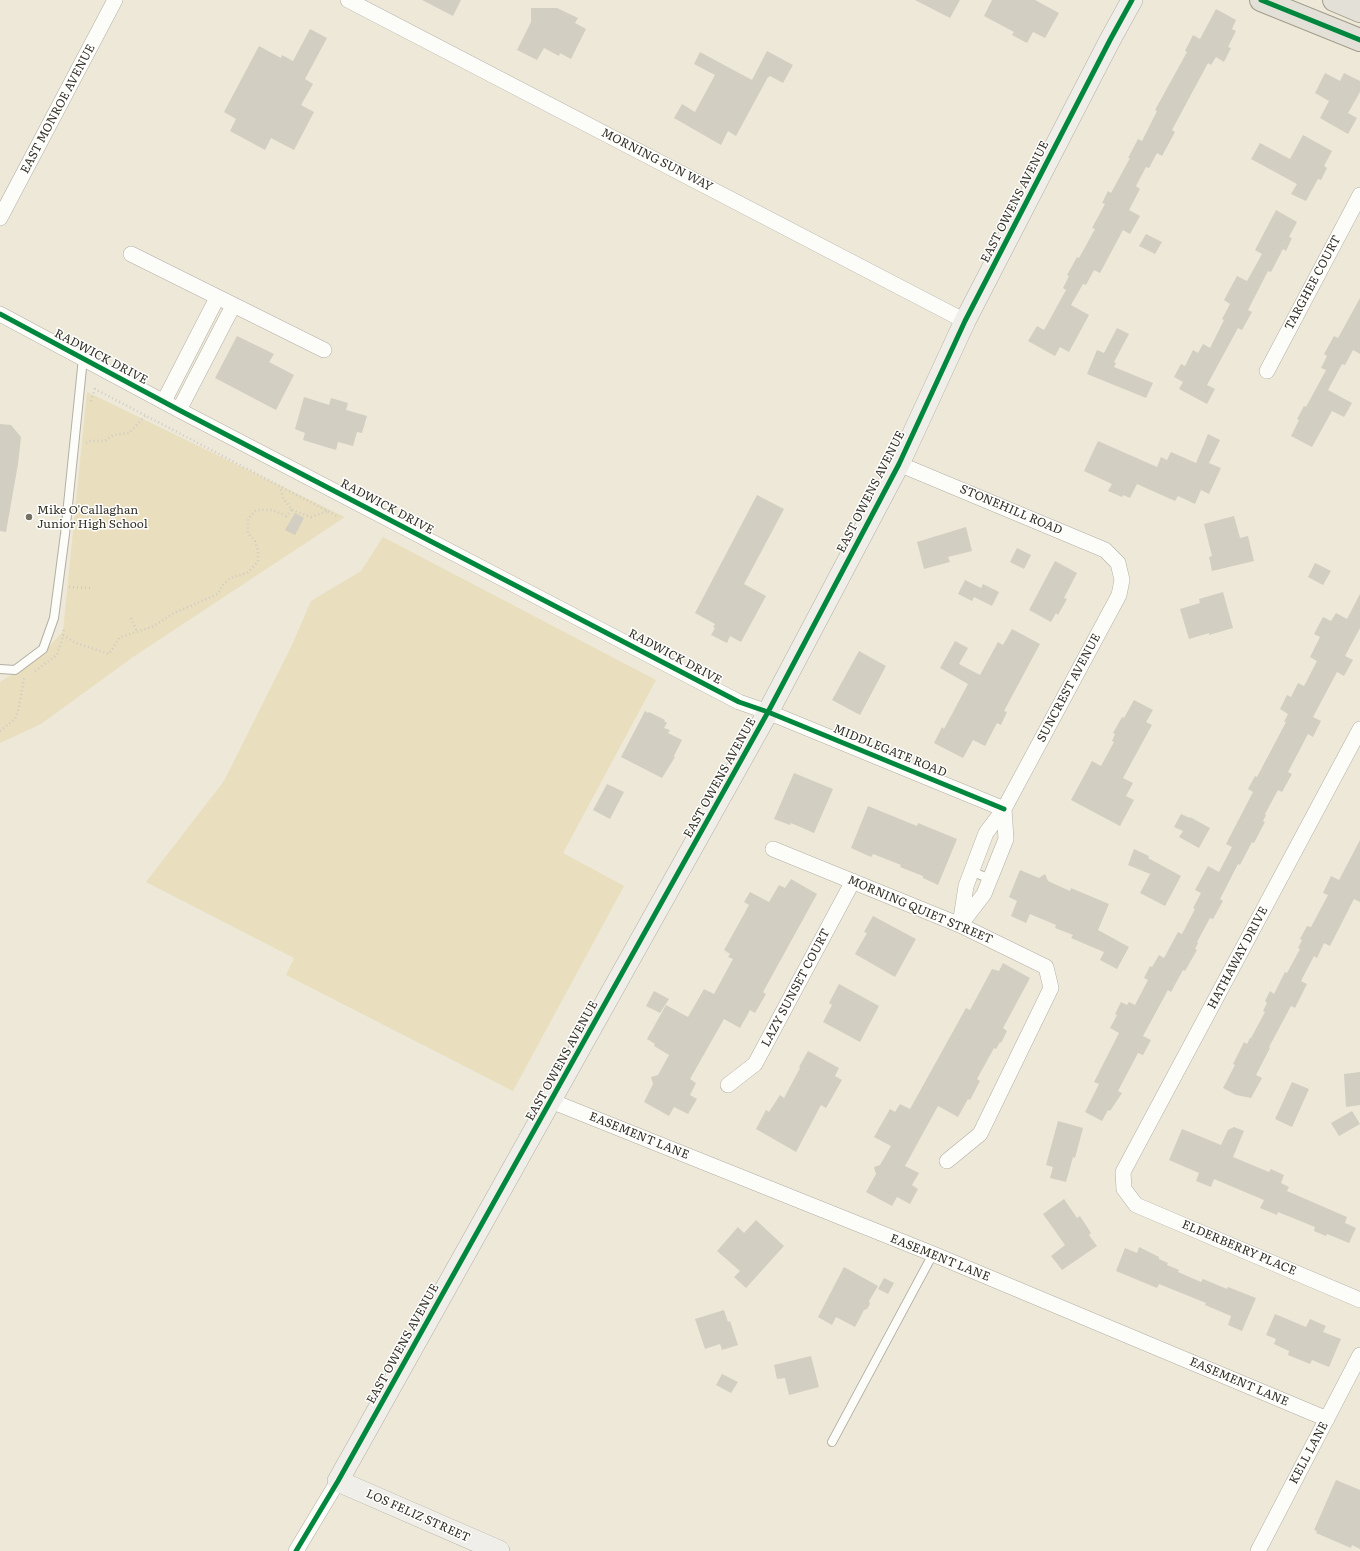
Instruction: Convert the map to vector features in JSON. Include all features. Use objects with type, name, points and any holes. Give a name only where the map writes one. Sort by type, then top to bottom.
[{"type":"main road","points":[[1261,0],[1360,40]]},
{"type":"main road","points":[[1334,0],[1360,11]]},
{"type":"street","name":"EAST MONROE AVENUE","points":[[0,218],[115,0]]},
{"type":"street","name":"MORNING SUN WAY","points":[[348,0],[965,321]]},
{"type":"street","name":"EAST OWENS AVENUE","points":[[296,1551],[338,1481],[768,712],[899,464],[965,321],[1106,47],[1132,0]]},
{"type":"street","name":"TARGHEE COURT","points":[[1267,371],[1360,195]]},
{"type":"street","points":[[131,254],[324,350]]},
{"type":"street","points":[[164,401],[217,298]]},
{"type":"street","points":[[179,410],[233,306]]},
{"type":"street","name":"RADWICK DRIVE","points":[[0,314],[179,410],[739,702],[768,712]]},
{"type":"street","name":"STONEHILL ROAD","points":[[899,464],[1105,550],[1118,563]]},
{"type":"street","name":"SUNCREST AVENUE","points":[[960,925],[966,886],[986,833],[1004,809],[1119,594],[1122,580],[1118,563]]},
{"type":"street","name":"MIDDLEGATE ROAD","points":[[768,712],[1004,809]]},
{"type":"street","name":"HATHAWAY DRIVE","points":[[1124,1189],[1123,1172],[1360,729]]},
{"type":"street","points":[[960,925],[984,894],[1006,839],[1004,809]]},
{"type":"street","name":"MORNING QUIET STREET","points":[[773,849],[960,925],[1046,967],[1051,988],[980,1134],[947,1160]]},
{"type":"street","name":"LAZY SUNSET COURT","points":[[728,1085],[755,1064],[853,881]]},
{"type":"street","name":"EASEMENT LANE","points":[[551,1101],[933,1254],[1327,1419]]},
{"type":"street","name":"ELDERBERRY PLACE","points":[[1124,1189],[1136,1205],[1360,1300]]},
{"type":"street","name":"KELL LANE","points":[[1258,1551],[1360,1355]]},
{"type":"street","name":"LOS FELIZ STREET","points":[[338,1481],[498,1551]]},
{"type":"lane","points":[[0,668],[15,670],[43,649],[54,618],[83,358]]},
{"type":"lane","points":[[971,871],[990,879]]},
{"type":"lane","points":[[832,1442],[933,1254]]},
{"type":"path","points":[[90,404],[95,389],[339,517]]},
{"type":"path","points":[[84,438],[84,444],[90,441],[105,441],[113,435],[129,433],[145,416]]},
{"type":"path","points":[[280,486],[283,498],[292,510],[311,517],[328,511]]},
{"type":"path","points":[[63,635],[76,643],[109,654],[120,637],[152,627],[174,613],[218,594],[222,586],[230,578],[247,573],[258,562],[258,551],[255,541],[248,533],[248,519],[256,510],[273,510],[286,516],[292,510]]},
{"type":"path","points":[[67,594],[68,587],[90,588]]},
{"type":"path","points":[[131,618],[137,632]]},
{"type":"path","points":[[0,731],[15,719],[24,679],[57,655],[63,635],[64,621]]},
{"type":"shaded area","points":[[87,392],[345,517],[133,657],[41,724],[0,743],[0,682],[39,658],[63,631]]},
{"type":"shaded area","points":[[383,537],[656,680],[563,853],[624,886],[513,1091],[286,975],[294,958],[146,882],[224,781],[292,645],[311,601],[361,571]]},
{"type":"building","points":[[422,0],[461,0],[453,16]]},
{"type":"building","points":[[915,0],[960,0],[950,18]]},
{"type":"building","points":[[992,0],[1035,0],[1059,13],[1045,38],[1033,32],[1027,43],[1012,35],[1014,32],[984,16]]},
{"type":"building","points":[[531,8],[557,8],[578,18],[575,23],[586,29],[571,59],[560,53],[559,56],[544,48],[537,60],[517,50],[531,22]]},
{"type":"building","points":[[1216,9],[1236,20],[1232,29],[1236,31],[1228,47],[1231,48],[1224,62],[1216,57],[1211,65],[1208,63],[1172,130],[1175,132],[1162,156],[1157,153],[1149,168],[1146,167],[1136,186],[1140,189],[1129,210],[1140,216],[1130,234],[1123,230],[1100,273],[1094,270],[1086,285],[1083,284],[1071,305],[1089,315],[1069,352],[1060,347],[1055,356],[1028,341],[1037,326],[1044,330],[1066,290],[1063,288],[1069,276],[1067,275],[1077,257],[1079,258],[1095,229],[1092,228],[1105,204],[1102,203],[1108,191],[1111,193],[1130,158],[1128,158],[1138,139],[1142,141],[1157,111],[1155,110],[1187,52],[1185,51],[1193,35],[1200,39]]},
{"type":"building","points":[[310,29],[327,38],[305,79],[313,84],[301,105],[314,112],[294,150],[271,138],[265,150],[230,131],[236,119],[224,112],[259,46],[281,58],[282,55],[293,61]]},
{"type":"building","points":[[767,51],[793,65],[783,83],[770,76],[768,77],[736,136],[728,131],[721,145],[674,118],[682,104],[695,112],[715,75],[694,64],[700,52],[752,80]]},
{"type":"building","points":[[1325,73],[1340,81],[1344,73],[1360,81],[1360,92],[1348,113],[1357,118],[1348,134],[1320,118],[1329,101],[1315,93]]},
{"type":"building","points":[[1303,135],[1332,151],[1324,166],[1327,168],[1321,180],[1318,179],[1306,201],[1291,194],[1297,184],[1251,159],[1260,143],[1290,159]]},
{"type":"building","points":[[1276,210],[1297,222],[1289,237],[1292,238],[1286,251],[1283,249],[1271,272],[1268,271],[1248,310],[1252,312],[1242,330],[1238,328],[1207,385],[1215,389],[1207,404],[1179,389],[1183,382],[1174,377],[1181,364],[1185,366],[1193,350],[1198,353],[1203,344],[1210,348],[1230,304],[1224,300],[1237,276],[1247,281],[1262,254],[1255,250]]},
{"type":"building","points":[[1146,234],[1162,242],[1155,254],[1139,246]]},
{"type":"building","points":[[1360,298],[1360,354],[1353,350],[1345,365],[1342,364],[1328,390],[1352,403],[1344,417],[1332,411],[1312,447],[1291,436],[1299,420],[1297,419],[1304,406],[1306,407],[1326,370],[1321,368],[1327,356],[1324,354],[1334,336],[1338,338]]},
{"type":"building","points":[[1117,328],[1129,334],[1114,362],[1116,363],[1114,367],[1153,383],[1146,398],[1087,374],[1097,350],[1104,353]]},
{"type":"building","points":[[237,336],[274,354],[269,362],[294,375],[276,410],[215,378]]},
{"type":"building","points":[[304,397],[329,405],[331,398],[348,403],[346,410],[367,416],[362,433],[357,432],[353,446],[338,442],[336,450],[303,440],[305,433],[295,429]]},
{"type":"building","points":[[0,424],[11,425],[21,437],[18,464],[6,532],[0,531]]},
{"type":"building","points":[[1208,434],[1220,440],[1209,463],[1221,468],[1209,494],[1201,490],[1195,504],[1178,496],[1175,501],[1137,484],[1130,498],[1123,495],[1122,497],[1108,491],[1112,484],[1084,471],[1098,441],[1157,467],[1161,457],[1167,460],[1171,452],[1196,463]]},
{"type":"building","points":[[757,495],[784,509],[744,584],[766,596],[741,642],[730,636],[727,643],[711,635],[715,628],[713,627],[715,624],[695,613]]},
{"type":"building","points":[[295,513],[304,518],[295,535],[285,530]]},
{"type":"building","points":[[1234,516],[1240,538],[1248,536],[1254,561],[1212,571],[1209,557],[1212,556],[1204,524]]},
{"type":"building","points":[[966,527],[972,551],[948,557],[950,562],[924,569],[917,542]]},
{"type":"building","points":[[1017,548],[1031,555],[1024,569],[1010,562]]},
{"type":"building","points":[[1055,561],[1077,573],[1064,598],[1067,599],[1058,615],[1056,613],[1051,622],[1029,610]]},
{"type":"building","points":[[1315,563],[1331,571],[1323,585],[1308,577]]},
{"type":"building","points":[[965,580],[981,588],[983,584],[999,592],[992,606],[974,597],[972,601],[958,594]]},
{"type":"building","points":[[1223,592],[1233,628],[1189,639],[1180,609],[1200,603],[1199,599]]},
{"type":"building","points":[[1360,594],[1360,628],[1345,656],[1353,660],[1344,676],[1337,672],[1313,717],[1321,721],[1313,737],[1308,734],[1288,772],[1292,774],[1282,792],[1278,790],[1265,814],[1266,815],[1263,821],[1265,822],[1254,843],[1252,842],[1240,865],[1238,864],[1220,899],[1223,901],[1213,919],[1210,918],[1197,942],[1198,943],[1195,949],[1197,950],[1185,971],[1183,970],[1171,992],[1168,990],[1143,1036],[1151,1040],[1143,1055],[1138,1053],[1118,1091],[1122,1093],[1110,1111],[1108,1110],[1102,1121],[1085,1112],[1099,1084],[1094,1082],[1119,1033],[1110,1028],[1117,1015],[1115,1014],[1121,1002],[1127,1005],[1129,1002],[1135,1005],[1148,980],[1144,978],[1150,966],[1152,967],[1159,955],[1164,958],[1178,932],[1182,934],[1195,909],[1193,908],[1201,893],[1195,890],[1208,866],[1219,872],[1232,847],[1226,844],[1253,792],[1248,789],[1255,776],[1257,777],[1286,722],[1284,722],[1288,714],[1280,709],[1287,695],[1291,697],[1298,683],[1304,686],[1317,661],[1310,657],[1320,637],[1314,634],[1323,617],[1331,621],[1336,613],[1347,619]]},
{"type":"building","points":[[1012,629],[1040,644],[1004,711],[1007,712],[1001,725],[997,723],[985,746],[973,740],[963,758],[934,743],[942,727],[944,729],[968,684],[940,668],[955,641],[968,648],[959,664],[980,675],[998,642],[1003,645]]},
{"type":"building","points":[[859,651],[886,666],[860,715],[832,700]]},
{"type":"building","points":[[1134,700],[1153,710],[1146,722],[1152,725],[1123,778],[1133,783],[1126,796],[1134,800],[1120,826],[1071,800],[1092,761],[1101,766],[1114,742],[1112,741],[1115,734],[1113,733],[1122,717],[1124,718]]},
{"type":"building","points":[[645,711],[665,720],[664,721],[667,723],[664,728],[670,730],[668,733],[682,740],[674,756],[675,757],[662,778],[621,757]]},
{"type":"building","points":[[794,773],[833,789],[814,833],[791,823],[790,825],[774,819]]},
{"type":"building","points":[[607,784],[624,792],[610,819],[593,810]]},
{"type":"building","points":[[868,806],[917,826],[918,823],[957,839],[938,885],[923,878],[923,876],[900,867],[901,865],[873,854],[871,857],[851,848]]},
{"type":"building","points":[[1181,814],[1190,817],[1210,828],[1199,848],[1179,837],[1183,831],[1174,827]]},
{"type":"building","points":[[1360,840],[1360,902],[1354,899],[1330,946],[1324,943],[1317,958],[1314,956],[1301,981],[1307,984],[1295,1008],[1291,1006],[1269,1047],[1270,1048],[1256,1075],[1262,1078],[1251,1098],[1236,1095],[1223,1088],[1235,1065],[1233,1064],[1244,1042],[1247,1044],[1265,1012],[1263,1011],[1267,1003],[1265,1001],[1270,991],[1274,994],[1285,972],[1287,973],[1300,949],[1298,948],[1302,940],[1300,939],[1307,926],[1311,927],[1328,895],[1323,893],[1331,876],[1339,880]]},
{"type":"building","points":[[1134,849],[1149,856],[1148,858],[1181,876],[1165,906],[1140,893],[1150,874],[1128,865]]},
{"type":"building","points":[[1020,870],[1039,878],[1045,874],[1048,881],[1070,891],[1071,888],[1109,904],[1098,930],[1129,947],[1117,969],[1100,960],[1104,952],[1071,938],[1073,935],[1055,928],[1056,925],[1030,914],[1026,923],[1011,916],[1017,901],[1009,897]]},
{"type":"building","points":[[791,879],[817,894],[763,992],[766,994],[755,1013],[750,1010],[740,1028],[724,1019],[690,1079],[696,1083],[690,1095],[697,1099],[688,1114],[674,1107],[669,1116],[644,1102],[653,1084],[651,1077],[658,1075],[669,1055],[654,1046],[655,1044],[647,1039],[666,1005],[688,1017],[704,989],[714,994],[733,959],[728,957],[730,954],[724,950],[749,905],[744,902],[750,892],[769,902],[779,885],[785,888]]},
{"type":"building","points":[[873,916],[916,939],[895,977],[855,954],[867,933],[864,932]]},
{"type":"building","points":[[1003,963],[1030,978],[1003,1028],[1007,1031],[1001,1043],[1000,1042],[996,1049],[994,1048],[977,1079],[980,1081],[970,1100],[968,1099],[958,1117],[938,1106],[905,1166],[919,1173],[912,1185],[918,1189],[910,1204],[897,1197],[892,1206],[866,1192],[876,1174],[874,1167],[880,1165],[891,1146],[874,1137],[890,1109],[895,1112],[900,1104],[910,1109],[966,1008],[970,1010],[992,969],[999,971]]},
{"type":"building","points":[[839,984],[879,1006],[860,1042],[823,1022],[832,1005],[829,1003]]},
{"type":"building","points":[[654,991],[669,999],[660,1013],[646,1006]]},
{"type":"building","points":[[808,1051],[839,1068],[835,1076],[842,1080],[826,1108],[821,1105],[796,1152],[756,1129],[766,1110],[769,1112],[780,1095],[784,1098]]},
{"type":"building","points":[[1360,1072],[1360,1105],[1346,1107],[1344,1074]]},
{"type":"building","points":[[1292,1082],[1309,1089],[1292,1127],[1275,1119]]},
{"type":"building","points":[[1352,1111],[1360,1124],[1339,1136],[1331,1123]]},
{"type":"building","points":[[1058,1121],[1083,1128],[1075,1158],[1073,1157],[1066,1182],[1050,1178],[1053,1167],[1046,1165]]},
{"type":"building","points":[[1234,1127],[1244,1131],[1233,1157],[1269,1172],[1271,1169],[1284,1175],[1281,1183],[1289,1187],[1287,1191],[1347,1217],[1345,1223],[1356,1228],[1349,1243],[1327,1234],[1326,1236],[1314,1231],[1315,1227],[1278,1212],[1277,1215],[1260,1208],[1264,1200],[1214,1179],[1211,1187],[1196,1181],[1199,1173],[1169,1160],[1182,1129],[1221,1145],[1228,1130]]},
{"type":"building","points":[[1064,1199],[1077,1218],[1080,1216],[1091,1233],[1089,1235],[1097,1246],[1062,1270],[1051,1256],[1065,1245],[1043,1214]]},
{"type":"building","points":[[756,1220],[784,1246],[746,1288],[734,1277],[740,1271],[717,1251],[738,1227],[744,1233]]},
{"type":"building","points":[[1139,1247],[1159,1257],[1159,1259],[1168,1263],[1167,1265],[1179,1270],[1178,1272],[1201,1282],[1203,1279],[1227,1289],[1228,1287],[1256,1298],[1242,1331],[1228,1325],[1231,1316],[1205,1305],[1206,1303],[1159,1284],[1157,1288],[1116,1271],[1125,1248],[1137,1253]]},
{"type":"building","points":[[844,1267],[878,1286],[869,1301],[870,1304],[867,1309],[864,1310],[855,1327],[836,1317],[832,1325],[818,1317]]},
{"type":"building","points":[[884,1278],[894,1283],[888,1294],[878,1289]]},
{"type":"building","points":[[724,1310],[728,1322],[730,1321],[738,1345],[722,1350],[720,1344],[705,1349],[695,1319]]},
{"type":"building","points":[[1275,1314],[1306,1327],[1310,1319],[1326,1326],[1323,1332],[1341,1339],[1329,1367],[1312,1360],[1310,1364],[1288,1355],[1289,1351],[1274,1344],[1276,1339],[1266,1335]]},
{"type":"building","points":[[811,1356],[819,1387],[789,1395],[785,1378],[777,1379],[774,1365]]},
{"type":"building","points":[[722,1374],[738,1382],[731,1393],[716,1385]]},
{"type":"building","points":[[1336,1480],[1360,1490],[1360,1549],[1352,1545],[1351,1548],[1316,1533],[1317,1531],[1314,1530]]},
{"type":"cycle path","points":[[296,1551],[338,1481],[768,712],[899,464],[965,321],[1132,0]]},
{"type":"cycle path","points":[[1261,0],[1360,40]]},
{"type":"cycle path","points":[[0,314],[179,410],[739,702],[768,712],[1004,809]]},
{"type":"place","name":"Mike O'Callaghan Junior High School","points":[[29,517]]}]
